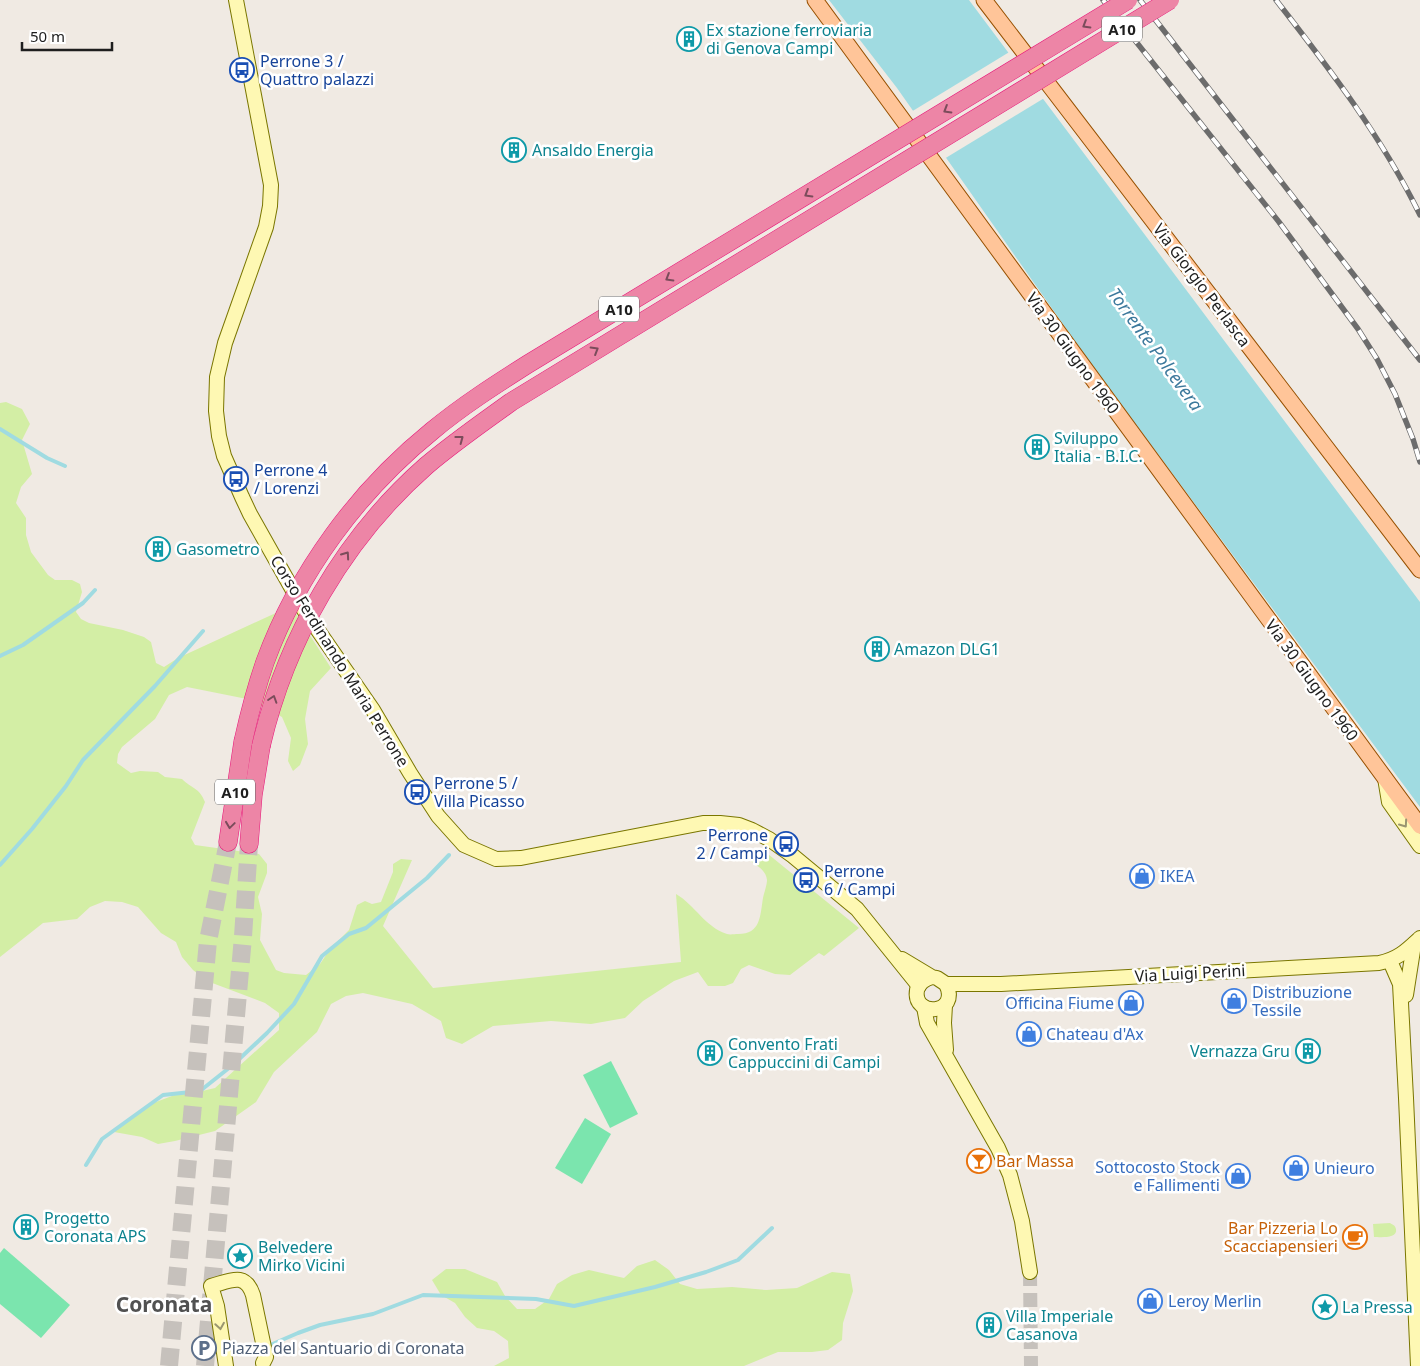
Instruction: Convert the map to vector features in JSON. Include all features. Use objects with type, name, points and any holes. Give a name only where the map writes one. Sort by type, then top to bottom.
[{"type":"highway","name":"A10","points":[[228,842],[243,742],[257,688],[275,637],[314,564],[367,493],[400,460],[430,432],[472,401],[528,364],[1128,0]]},
{"type":"highway","name":"A10","points":[[249,844],[253,795],[261,746],[272,704],[289,656],[325,588],[344,558],[375,518],[426,466],[458,440],[511,402],[564,368],[1170,0]]},
{"type":"main road","name":"Corso Ferdinando Maria Perrone","points":[[236,0],[271,185],[270,206],[266,226],[225,343],[217,377],[216,412],[224,456],[242,497],[304,610],[373,710],[438,816],[464,845],[496,859],[521,858],[703,824],[738,825],[769,838],[857,908],[918,986],[917,998],[924,1007],[928,1023],[998,1148],[1010,1175],[1022,1221],[1030,1272]]},
{"type":"main road","name":"Via 30 Giugno 1960","points":[[815,0],[1420,826]]},
{"type":"main road","name":"Via Giorgio Perlasca","points":[[984,0],[1420,570]]},
{"type":"main road","name":"Via 30 Giugno 1960","points":[[1385,778],[1389,802],[1420,846]]},
{"type":"main road","points":[[1417,941],[1400,956],[1390,961],[1400,984],[1418,1366]]},
{"type":"main road","points":[[1401,1008],[1405,998],[1417,941]]},
{"type":"main road","name":"Corso Ferdinando Maria Perrone","points":[[891,951],[911,966],[946,984],[949,995],[946,1002],[944,1024],[947,1056]]},
{"type":"main road","name":"Via Luigi Perini","points":[[946,984],[989,984],[1390,961]]},
{"type":"main road","points":[[918,986],[926,979],[932,977]]},
{"type":"main road","name":"Via Luigi Perini","points":[[946,1002],[989,984]]},
{"type":"main road","points":[[924,1007],[935,1010],[946,1002]]},
{"type":"main road","points":[[226,1366],[217,1306],[211,1286],[238,1279],[250,1285],[253,1295],[266,1357],[263,1365]]},
{"type":"green space","points":[[6,402],[22,409],[30,424],[22,440],[32,474],[21,487],[16,503],[26,518],[26,535],[31,552],[48,575],[55,580],[72,580],[80,584],[82,592],[76,612],[81,619],[89,623],[123,630],[144,637],[151,642],[156,663],[164,667],[178,658],[291,606],[331,668],[310,691],[305,719],[308,744],[300,765],[293,771],[288,761],[291,738],[282,717],[247,699],[187,687],[169,695],[155,719],[122,747],[118,754],[117,763],[131,773],[140,771],[158,772],[165,777],[182,779],[200,793],[205,802],[191,838],[195,845],[259,854],[267,864],[267,873],[258,897],[262,914],[260,940],[276,970],[284,973],[306,975],[320,964],[330,949],[349,930],[357,905],[365,901],[372,904],[381,902],[393,872],[393,864],[401,859],[412,860],[383,926],[433,988],[681,962],[676,894],[719,931],[731,934],[751,931],[758,923],[760,917],[767,880],[763,871],[749,860],[768,854],[859,928],[824,956],[819,953],[790,975],[775,974],[749,965],[741,969],[733,983],[725,986],[708,986],[698,972],[674,981],[643,1001],[625,1018],[591,1024],[551,1021],[493,1026],[462,1044],[446,1038],[441,1021],[412,1004],[363,993],[346,996],[331,1004],[317,1032],[274,1072],[256,1102],[215,1131],[158,1144],[142,1137],[114,1132],[148,1105],[180,1093],[198,1092],[215,1088],[279,1030],[279,1013],[265,1003],[207,981],[193,970],[182,957],[176,942],[161,933],[138,907],[122,902],[105,901],[90,907],[77,919],[43,923],[0,957],[0,403]]},
{"type":"green space","points":[[611,1061],[638,1114],[610,1128],[583,1075]]},
{"type":"green space","points":[[585,1118],[611,1134],[582,1184],[555,1168]]},
{"type":"green space","points":[[1390,1223],[1396,1228],[1396,1232],[1392,1236],[1374,1237],[1373,1224]]},
{"type":"green space","points":[[4,1248],[70,1305],[41,1338],[0,1304],[0,1253]]},
{"type":"green space","points":[[655,1260],[669,1270],[680,1284],[697,1289],[732,1287],[766,1290],[797,1288],[832,1272],[850,1274],[853,1291],[843,1323],[842,1340],[828,1350],[778,1352],[744,1366],[494,1366],[509,1358],[508,1341],[494,1331],[477,1328],[465,1317],[455,1303],[441,1295],[432,1280],[446,1269],[465,1269],[497,1282],[505,1296],[517,1309],[535,1309],[549,1299],[557,1284],[572,1275],[589,1270],[624,1278],[637,1266]]},
{"type":"water","name":"Torrente Polcevera","points":[[829,0],[969,0],[1420,602],[1420,807],[1091,364],[897,88]]},
{"type":"pier","points":[[1011,51],[1046,97],[944,159],[911,112]]},
{"type":"waterway","points":[[0,429],[47,458],[65,466]]},
{"type":"waterway","points":[[0,656],[23,645],[83,603],[95,590]]},
{"type":"waterway","points":[[0,865],[66,786],[83,760],[155,686],[203,631]]},
{"type":"waterway","points":[[86,1165],[102,1139],[163,1095],[200,1091],[234,1064],[294,1004],[322,956],[349,934],[366,928],[427,878],[449,855]]},
{"type":"waterway","points":[[268,1346],[320,1325],[373,1314],[423,1295],[536,1299],[574,1306],[655,1287],[706,1272],[738,1260],[772,1228]]},
{"type":"tunnel","points":[[169,1366],[208,941],[228,842]]},
{"type":"tunnel","points":[[205,1366],[243,937],[249,844]]},
{"type":"tunnel","points":[[1030,1272],[1031,1366]]},
{"type":"railway","points":[[1103,0],[1279,222],[1358,329],[1377,359],[1395,394],[1420,462]]},
{"type":"railway","points":[[1140,0],[1420,360]]},
{"type":"railway","points":[[1276,0],[1354,104],[1389,158],[1420,215]]},
{"type":"place","name":"Ex stazione ferroviaria di Genova Campi","points":[[689,39]]},
{"type":"place","name":"Perrone 3 / Quattro palazzi","points":[[242,70]]},
{"type":"place","name":"Ansaldo Energia","points":[[514,150]]},
{"type":"place","name":"Sviluppo Italia - B.I.C.","points":[[1037,447]]},
{"type":"place","name":"Perrone 4 / Lorenzi","points":[[236,479]]},
{"type":"place","name":"Gasometro","points":[[158,549]]},
{"type":"place","name":"Amazon DLG1","points":[[877,649]]},
{"type":"place","name":"Perrone 5 / Villa Picasso","points":[[417,792]]},
{"type":"place","name":"Perrone 2 / Campi","points":[[786,844]]},
{"type":"place","name":"IKEA","points":[[1142,876]]},
{"type":"place","name":"Perrone 6 / Campi","points":[[806,880]]},
{"type":"place","name":"Distribuzione Tessile","points":[[1234,1001]]},
{"type":"place","name":"Officina Fiume","points":[[1131,1003]]},
{"type":"place","name":"Chateau d'Ax","points":[[1029,1034]]},
{"type":"place","name":"Vernazza Gru","points":[[1308,1051]]},
{"type":"place","name":"Convento Frati Cappuccini di Campi","points":[[710,1053]]},
{"type":"place","name":"Bar Massa","points":[[979,1161]]},
{"type":"place","name":"Unieuro","points":[[1296,1168]]},
{"type":"place","name":"Sottocosto Stock e Fallimenti","points":[[1238,1176]]},
{"type":"place","name":"Progetto Coronata APS","points":[[26,1227]]},
{"type":"place","name":"Bar Pizzeria Lo Scacciapensieri","points":[[1355,1237]]},
{"type":"place","name":"Belvedere Mirko Vicini","points":[[240,1256]]},
{"type":"place","name":"Leroy Merlin","points":[[1150,1301]]},
{"type":"place","name":"La Pressa","points":[[1325,1307]]},
{"type":"place","name":"Villa Imperiale Casanova","points":[[989,1325]]},
{"type":"place","name":"Piazza del Santuario di Coronata","points":[[204,1348]]},
{"type":"district","name":"Coronata","points":[[164,1304]]}]
